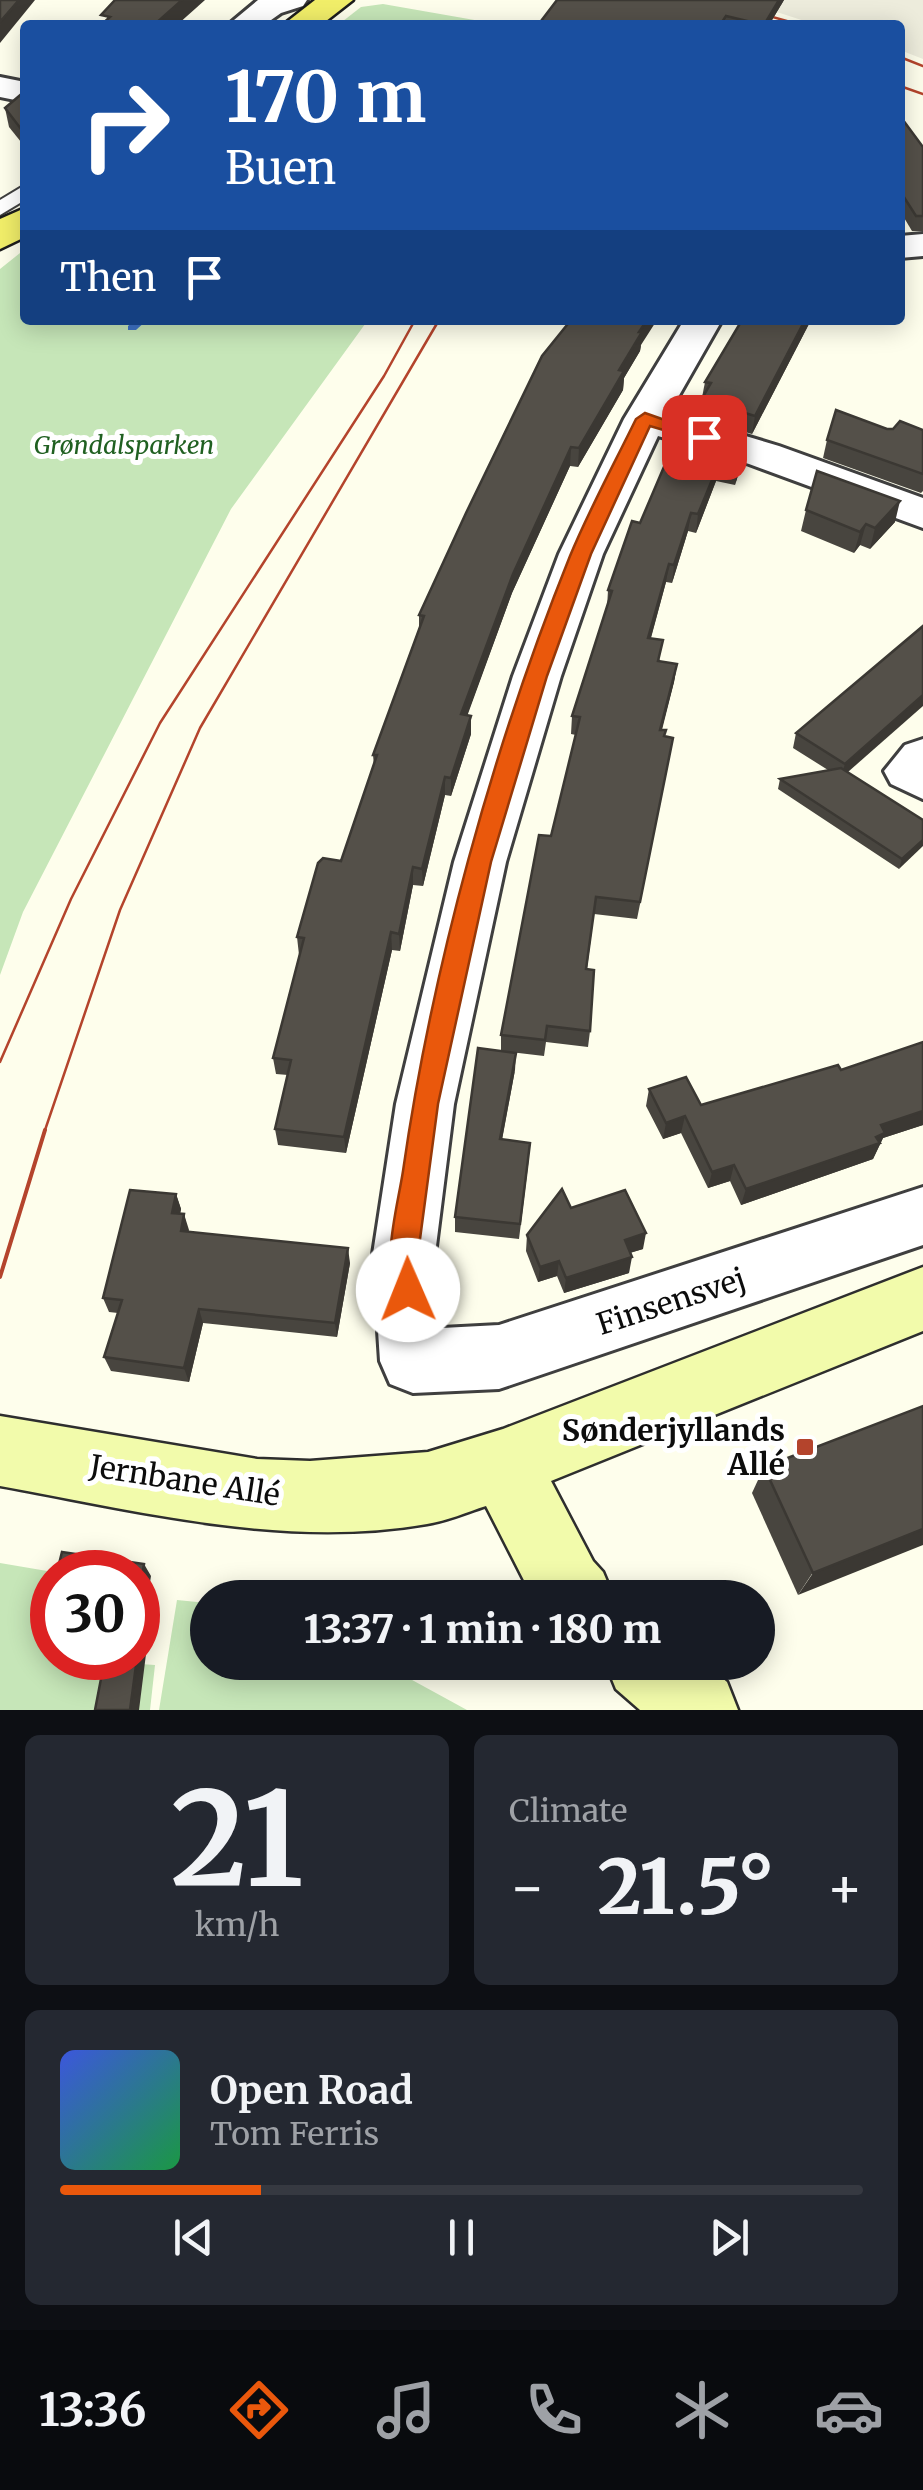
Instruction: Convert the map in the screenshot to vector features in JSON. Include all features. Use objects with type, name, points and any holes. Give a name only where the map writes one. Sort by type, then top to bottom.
[{"type":"main road","points":[[279,20],[300,0]]},
{"type":"main road","points":[[307,20],[337,0]]},
{"type":"street","points":[[251,20],[270,6],[292,0]]},
{"type":"street","points":[[700,325],[645,419],[764,454],[923,514]]},
{"type":"street","name":"Finsensvej","points":[[645,419],[581,554],[537,676],[480,862],[425,1104],[404,1254],[414,1361],[499,1357],[923,1216]]},
{"type":"street","points":[[923,758],[910,771],[923,780]]},
{"type":"street","points":[[503,1465],[923,1299]]},
{"type":"street","points":[[503,1465],[663,1438],[923,1340]]},
{"type":"street","name":"Jernbane Allé","points":[[27,1456],[256,1495],[372,1494],[428,1488],[503,1465]]},
{"type":"street","points":[[503,1465],[563,1580]]},
{"type":"street","points":[[664,1680],[699,1710]]},
{"type":"lane","points":[[0,210],[20,195]]},
{"type":"green space","points":[[383,4],[474,20],[344,20],[361,7]]},
{"type":"green space","name":"Grøndalsparken","points":[[20,253],[20,325],[364,325],[231,509],[23,912],[0,975],[0,269]]},
{"type":"green space","points":[[0,1563],[30,1568],[30,1680],[153,1680],[150,1710],[0,1710]]},
{"type":"green space","points":[[177,1600],[190,1601],[190,1680],[412,1680],[467,1710],[159,1710]]},
{"type":"shaded area","points":[[739,0],[923,0],[923,59],[905,52],[905,20],[801,20]]},
{"type":"building","points":[[0,0],[19,0],[0,22]]},
{"type":"building","points":[[115,0],[182,0],[160,20],[107,20],[110,17],[101,15]]},
{"type":"building","points":[[557,0],[779,0],[767,20],[726,16],[723,20],[542,20]]},
{"type":"building","points":[[20,95],[20,128],[5,108]]},
{"type":"building","points":[[905,123],[923,147],[923,216],[916,216],[905,199]]},
{"type":"building","points":[[567,325],[644,325],[619,370],[624,371],[579,448],[571,447],[513,574],[461,714],[471,716],[451,778],[445,777],[422,869],[413,867],[399,934],[391,932],[344,1137],[275,1129],[291,1060],[273,1058],[304,938],[297,937],[318,863],[323,858],[341,861],[377,755],[373,755],[424,616],[419,615],[542,356]]},
{"type":"building","points":[[739,325],[802,325],[755,416],[701,400],[711,383],[705,382]]},
{"type":"building","points":[[836,410],[887,429],[893,429],[900,421],[923,430],[923,474],[827,440]]},
{"type":"building","points":[[691,431],[744,447],[738,467],[719,463],[698,514],[691,513],[674,565],[669,564],[648,638],[663,640],[658,661],[677,664],[660,730],[666,730],[664,736],[673,738],[640,902],[596,897],[586,969],[594,970],[590,1031],[547,1026],[545,1040],[501,1035],[539,835],[551,836],[580,717],[572,716],[612,591],[608,590],[632,521],[640,523],[672,448],[684,451]]},
{"type":"building","points":[[817,471],[900,501],[875,528],[866,524],[860,532],[806,510]]},
{"type":"building","points":[[923,626],[923,695],[845,764],[796,733]]},
{"type":"building","points":[[841,768],[923,820],[923,840],[902,859],[780,779]]},
{"type":"building","points":[[923,1042],[923,1111],[881,1125],[885,1133],[876,1137],[880,1143],[746,1189],[734,1165],[712,1172],[685,1116],[666,1123],[649,1089],[686,1077],[701,1105],[838,1065],[841,1070]]},
{"type":"building","points":[[478,1048],[516,1053],[500,1139],[530,1143],[520,1224],[455,1217]]},
{"type":"building","points":[[562,1189],[571,1208],[625,1190],[646,1233],[625,1240],[632,1257],[566,1278],[559,1261],[540,1267],[527,1235]]},
{"type":"building","points":[[130,1190],[176,1194],[172,1213],[184,1214],[181,1231],[348,1248],[335,1323],[199,1309],[184,1368],[104,1357],[122,1300],[103,1298]]},
{"type":"building","points":[[923,1406],[923,1529],[813,1573],[764,1467]]},
{"type":"building","points":[[101,1680],[134,1680],[130,1710],[95,1710]]},
{"type":"waterway","points":[[132,328],[136,325]]},
{"type":"tram line","points":[[712,0],[783,20]]},
{"type":"tram line","points":[[905,59],[923,66]]},
{"type":"tram line","points":[[905,88],[923,94]]},
{"type":"tram line","points":[[0,1062],[71,899],[160,723],[384,376],[412,325]]},
{"type":"tram line","points":[[45,1131],[120,910],[200,728],[436,325]]},
{"type":"tram line","points":[[0,1277],[45,1131]]},
{"type":"place","name":"Sønderjyllands Allé","points":[[805,1447]]},
{"type":"route","points":[[408,1290],[404,1254],[425,1104],[480,862],[537,676],[581,554],[645,419],[704,437]]}]
